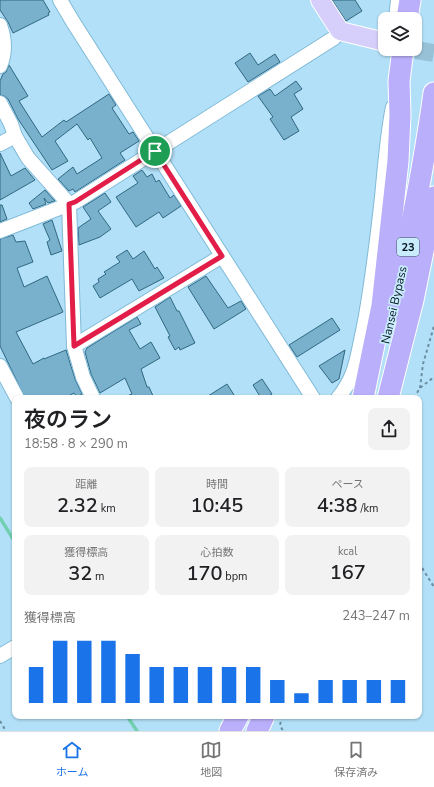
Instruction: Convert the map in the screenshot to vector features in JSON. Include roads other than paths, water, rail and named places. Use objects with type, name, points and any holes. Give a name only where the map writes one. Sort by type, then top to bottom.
[{"type":"highway","points":[[408,12],[410,0]]},
{"type":"highway","points":[[364,395],[382,306],[398,161],[400,115],[399,81],[408,56]]},
{"type":"highway","name":"Nansei Bypass","points":[[371,395],[384,352],[415,212],[429,135],[434,93]]},
{"type":"highway","name":"Nansei Bypass","points":[[389,395],[413,300],[434,197]]},
{"type":"highway","points":[[399,395],[434,270]]},
{"type":"highway","points":[[230,731],[236,719]]},
{"type":"main road","points":[[320,0],[340,31],[378,40]]},
{"type":"street","points":[[60,0],[72,22],[311,395]]},
{"type":"street","points":[[397,12],[398,0]]},
{"type":"street","points":[[0,25],[4,40],[4,49],[3,59],[0,66]]},
{"type":"street","points":[[0,231],[75,202],[334,38],[340,31]]},
{"type":"street","points":[[340,395],[347,387],[354,371],[370,299],[379,225],[388,128],[399,81]]},
{"type":"street","points":[[0,103],[11,124],[15,136],[28,158],[69,204],[74,346],[83,377],[92,395]]},
{"type":"street","points":[[0,144],[15,136]]},
{"type":"street","points":[[74,346],[222,256]]},
{"type":"street","points":[[0,366],[15,395]]},
{"type":"street","points":[[0,656],[12,649]]},
{"type":"waterway","points":[[0,518],[12,537]]},
{"type":"waterway","points":[[129,719],[137,731]]},
{"type":"tunnel","points":[[422,51],[434,53]]}]
